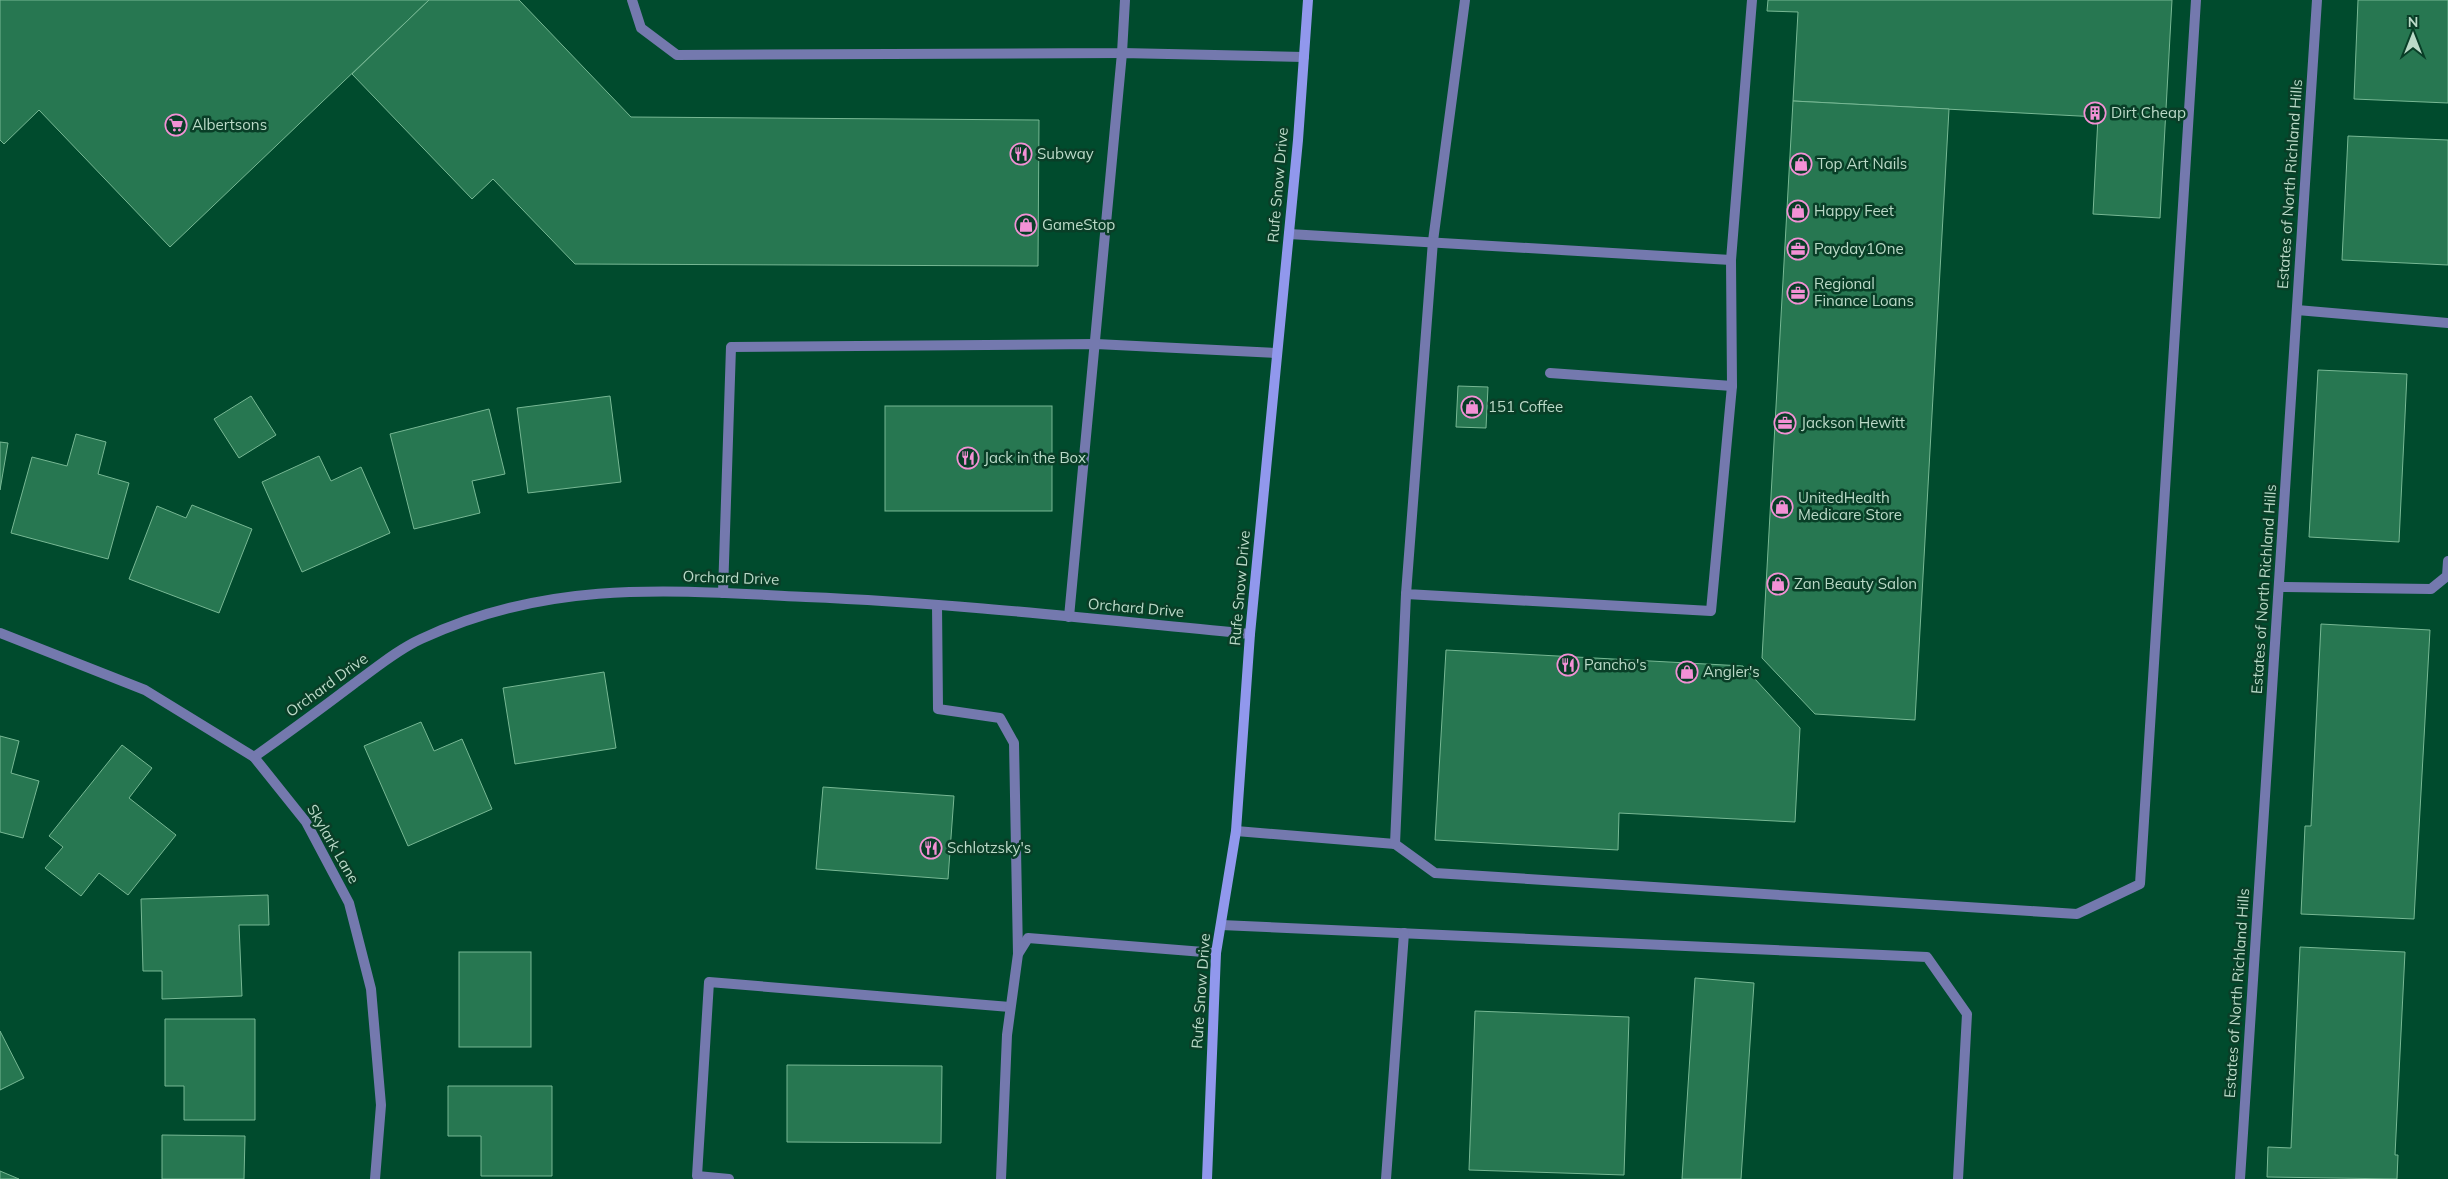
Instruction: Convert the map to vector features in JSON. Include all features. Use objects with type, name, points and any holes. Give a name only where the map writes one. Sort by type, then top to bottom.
[{"type":"main road","name":"Rufe Snow Drive","points":[[1206,1179],[1216,953],[1236,830],[1250,634],[1289,234],[1308,0]]},
{"type":"street","points":[[632,0],[641,28],[677,55],[1122,53],[1304,57]]},
{"type":"street","points":[[1069,617],[1096,344],[1125,0]]},
{"type":"street","points":[[1395,844],[1406,594],[1433,241],[1465,0]]},
{"type":"street","points":[[1406,594],[1711,611],[1732,386],[1731,260],[1752,0]]},
{"type":"street","points":[[1236,830],[1395,844],[1435,873],[2077,914],[2140,884],[2196,0]]},
{"type":"street","name":"Estates of North Richland Hills","points":[[2240,1179],[2317,0]]},
{"type":"street","points":[[1289,234],[1731,260]]},
{"type":"street","points":[[2297,310],[2448,323]]},
{"type":"street","points":[[723,593],[731,347],[1096,344],[1277,353]]},
{"type":"street","points":[[1550,373],[1732,386]]},
{"type":"street","points":[[2279,587],[2431,589],[2447,576],[2448,561]]},
{"type":"street","name":"Orchard Drive","points":[[254,757],[384,662],[420,640],[500,609],[541,599],[584,594],[680,591],[723,593],[937,605],[1250,634]]},
{"type":"street","points":[[937,605],[938,708],[1000,718],[1014,743],[1018,954],[1007,1035],[1001,1179]]},
{"type":"street","name":"Skylark Lane","points":[[0,632],[145,690],[254,757],[306,822],[350,903],[371,989],[381,1104],[375,1179]]},
{"type":"street","points":[[1221,925],[1927,957],[1967,1014],[1958,1179]]},
{"type":"street","points":[[1386,1179],[1404,933]]},
{"type":"street","points":[[1018,954],[1028,938],[1216,953]]},
{"type":"street","points":[[729,1179],[697,1176],[709,982],[1010,1007]]},
{"type":"building","name":"Albertsons","points":[[0,0],[429,0],[170,247],[39,110],[4,144],[0,140]]},
{"type":"building","points":[[429,0],[519,0],[631,117],[1039,120],[1038,266],[575,264],[493,179],[472,199],[352,74]]},
{"type":"building","name":"Dirt Cheap","points":[[1768,0],[2172,0],[2160,218],[2093,214],[2098,117],[1793,101],[1798,12],[1767,11]]},
{"type":"building","points":[[2358,0],[2448,0],[2448,103],[2354,99]]},
{"type":"building","points":[[1793,101],[1949,109],[1915,720],[1815,714],[1762,658]]},
{"type":"building","points":[[2348,136],[2448,140],[2448,265],[2342,260]]},
{"type":"building","points":[[2318,370],[2407,374],[2399,542],[2309,537]]},
{"type":"building","name":"151 Coffee","points":[[1458,386],[1488,387],[1486,428],[1456,427]]},
{"type":"building","points":[[251,396],[276,435],[239,458],[214,419]]},
{"type":"building","points":[[610,396],[621,482],[528,493],[517,408]]},
{"type":"building","name":"Jack in the Box","points":[[885,406],[1052,406],[1052,511],[885,511]]},
{"type":"building","points":[[489,409],[505,474],[472,481],[480,513],[414,529],[390,434]]},
{"type":"building","points":[[76,434],[106,442],[98,474],[129,483],[108,559],[11,533],[32,457],[67,466]]},
{"type":"building","points":[[0,442],[8,443],[0,490]]},
{"type":"building","points":[[319,456],[331,481],[361,467],[390,533],[302,572],[262,482]]},
{"type":"building","points":[[192,505],[252,529],[219,613],[129,579],[157,506],[186,518]]},
{"type":"building","points":[[2321,624],[2430,630],[2414,919],[2301,914],[2305,826],[2311,826]]},
{"type":"building","points":[[1446,650],[1743,666],[1800,728],[1795,822],[1619,813],[1618,850],[1435,840]]},
{"type":"building","points":[[604,672],[616,748],[515,764],[503,688]]},
{"type":"building","points":[[421,722],[434,751],[462,739],[492,809],[408,846],[364,746]]},
{"type":"building","points":[[0,736],[19,741],[11,773],[39,781],[23,838],[0,832]]},
{"type":"building","points":[[122,745],[152,768],[129,798],[176,835],[128,895],[99,873],[81,896],[45,868],[63,847],[49,836]]},
{"type":"building","points":[[823,787],[954,796],[948,879],[816,869]]},
{"type":"building","points":[[268,895],[269,925],[239,925],[242,996],[162,999],[162,971],[143,971],[141,899]]},
{"type":"building","points":[[2300,947],[2405,952],[2395,1155],[2398,1155],[2397,1179],[2267,1177],[2268,1147],[2291,1148]]},
{"type":"building","points":[[459,952],[531,952],[531,1047],[459,1047]]},
{"type":"building","points":[[1695,978],[1754,983],[1741,1179],[1682,1179]]},
{"type":"building","points":[[1475,1011],[1629,1017],[1624,1175],[1469,1170]]},
{"type":"building","points":[[165,1019],[255,1019],[255,1120],[184,1120],[184,1086],[165,1086]]},
{"type":"building","points":[[0,1031],[24,1078],[0,1090]]},
{"type":"building","points":[[787,1065],[942,1066],[941,1143],[787,1142]]},
{"type":"building","points":[[448,1086],[552,1086],[552,1176],[481,1176],[481,1136],[448,1136]]},
{"type":"building","points":[[162,1135],[245,1136],[244,1179],[162,1179]]},
{"type":"building","points":[[0,1171],[19,1179],[0,1179]]},
{"type":"place","name":"Dirt Cheap","points":[[2095,113]]},
{"type":"place","name":"Albertsons","points":[[176,125]]},
{"type":"place","name":"Subway","points":[[1021,154]]},
{"type":"place","name":"Top Art Nails","points":[[1801,164]]},
{"type":"place","name":"Happy Feet","points":[[1798,211]]},
{"type":"place","name":"GameStop","points":[[1026,225]]},
{"type":"place","name":"Payday1One","points":[[1798,249]]},
{"type":"place","name":"Regional Finance Loans","points":[[1798,293]]},
{"type":"place","name":"151 Coffee","points":[[1472,407]]},
{"type":"place","name":"Jackson Hewitt","points":[[1785,423]]},
{"type":"place","name":"Jack in the Box","points":[[968,458]]},
{"type":"place","name":"UnitedHealth Medicare Store","points":[[1782,507]]},
{"type":"place","name":"Zan Beauty Salon","points":[[1778,584]]},
{"type":"place","name":"Pancho's","points":[[1568,665]]},
{"type":"place","name":"Angler's","points":[[1687,672]]},
{"type":"place","name":"Schlotzsky's","points":[[931,848]]}]
